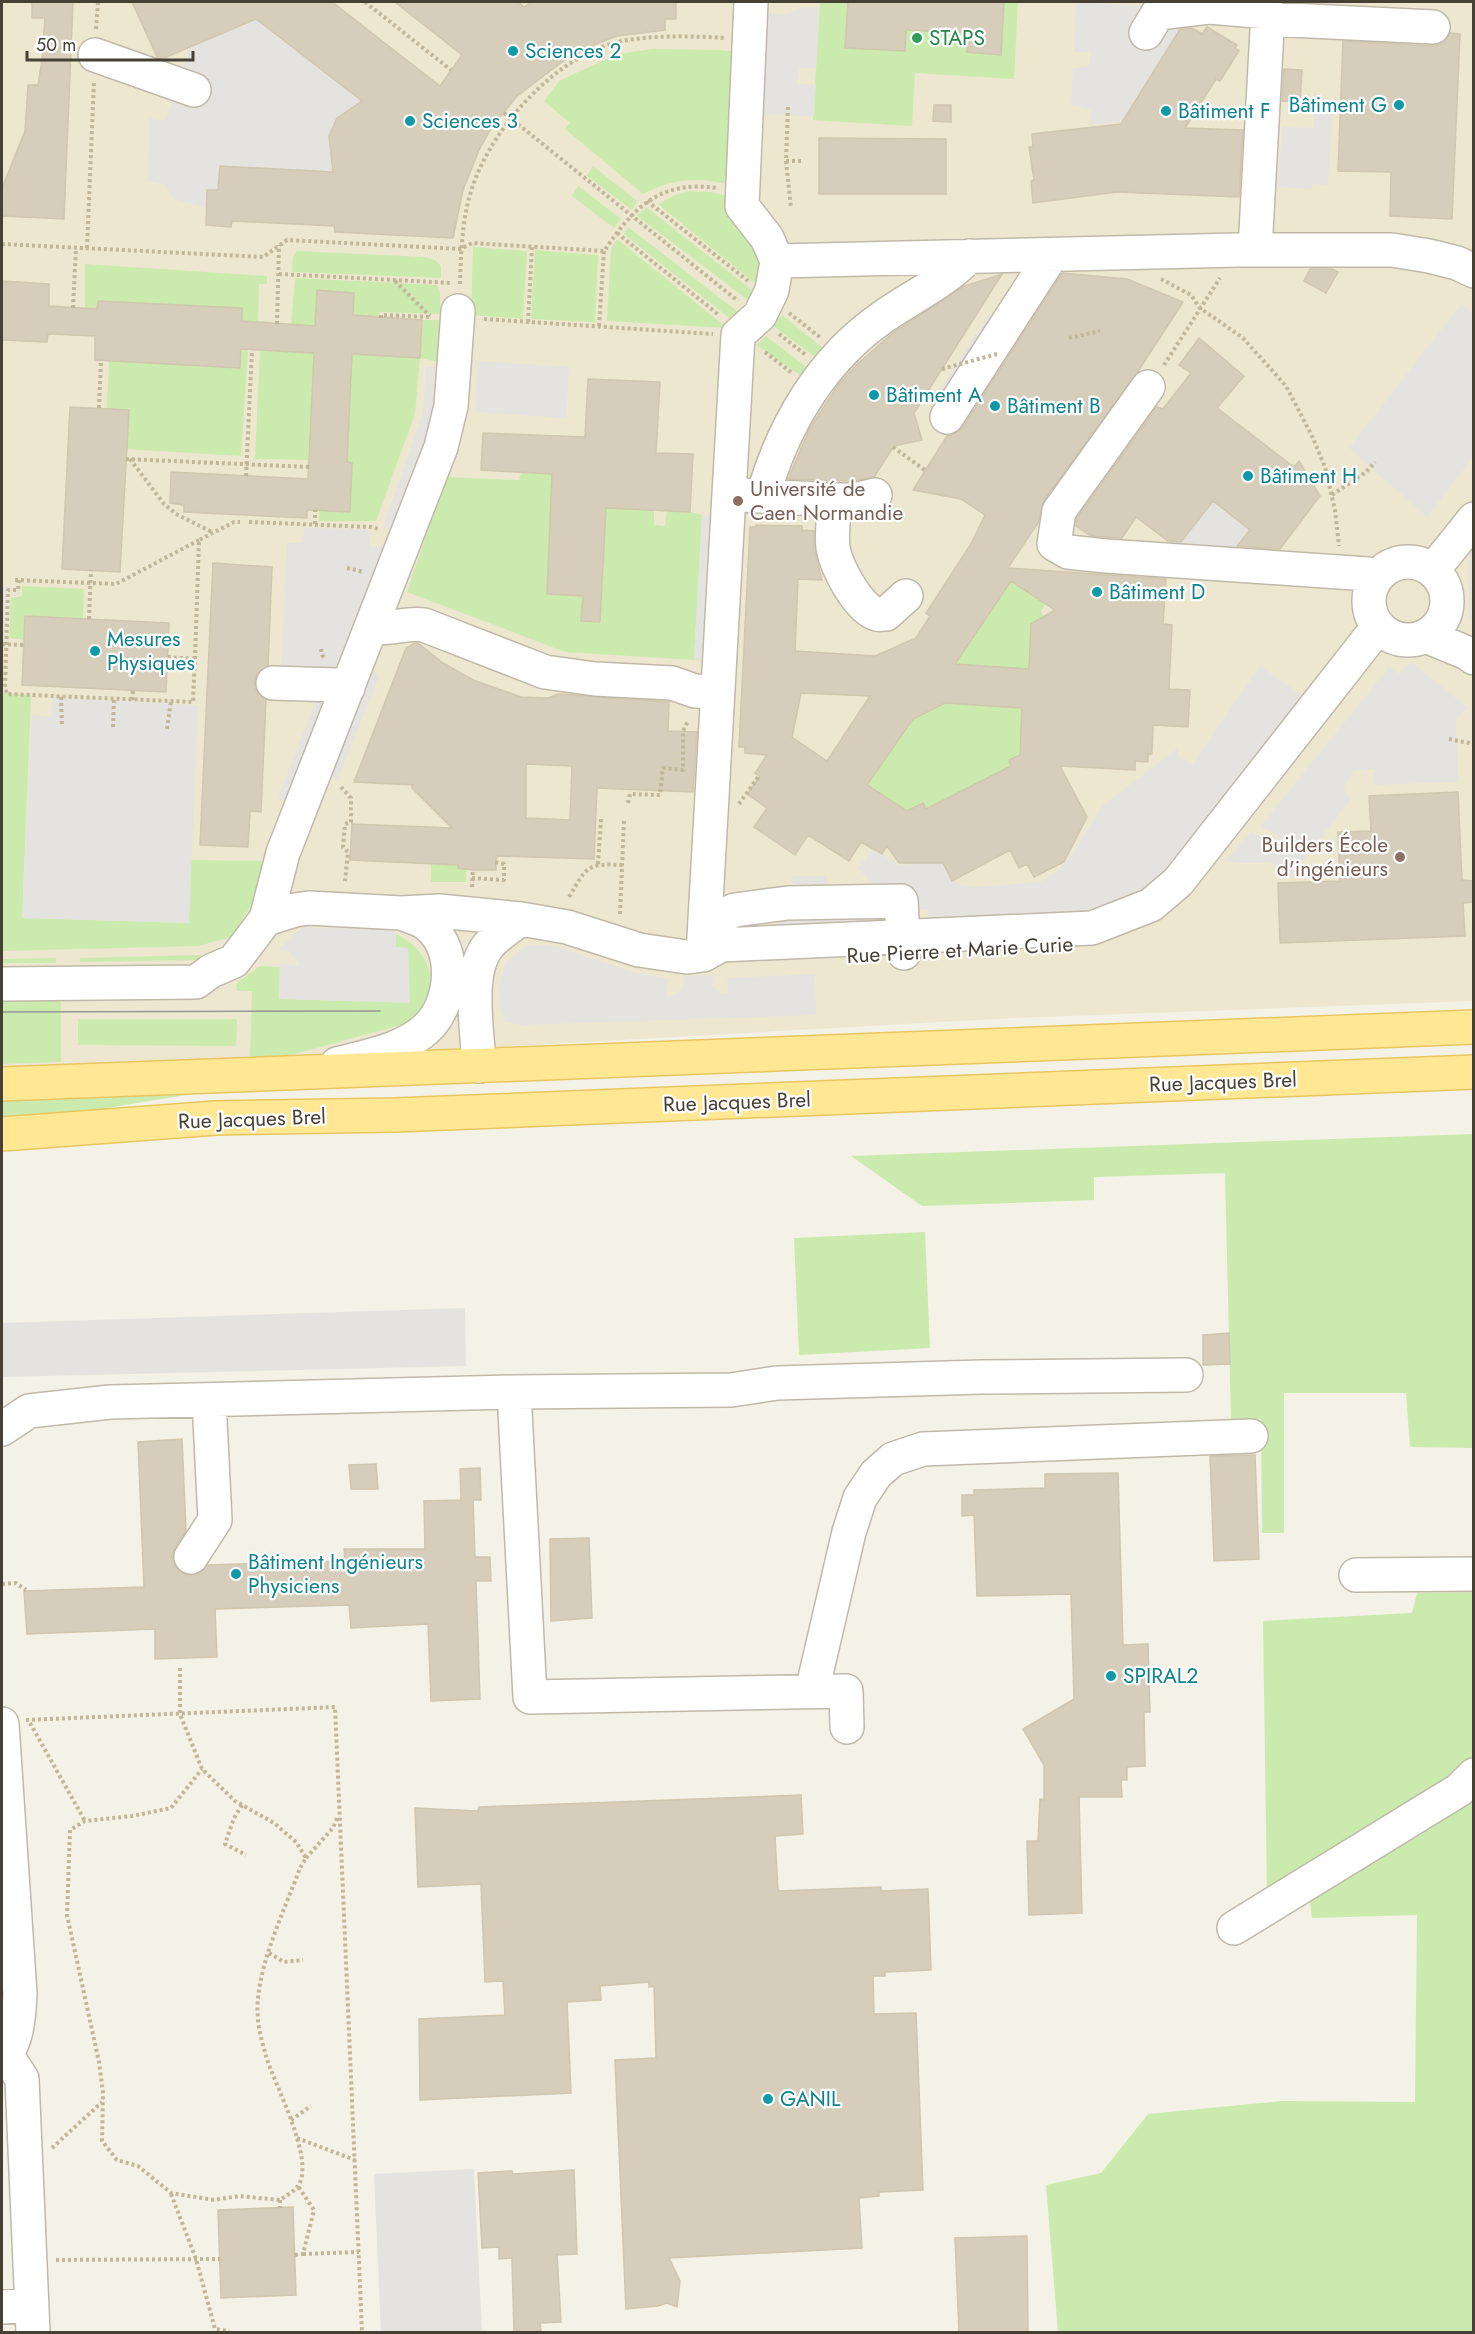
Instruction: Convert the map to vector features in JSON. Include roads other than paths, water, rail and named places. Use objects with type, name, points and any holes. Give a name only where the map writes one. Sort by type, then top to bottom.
[{"type":"main road","name":"Rue Jacques Brel","points":[[2,1084],[1473,1027]]},
{"type":"main road","points":[[395,1115],[467,1077],[479,1066]]},
{"type":"main road","name":"Rue Jacques Brel","points":[[2,1134],[216,1118],[395,1115],[1473,1072]]},
{"type":"street","points":[[710,941],[705,703],[728,494],[752,321],[772,290],[777,261],[767,238],[742,206],[751,2]]},
{"type":"street","points":[[1146,33],[1158,13],[1209,7],[1268,12],[1247,250]]},
{"type":"street","points":[[1268,19],[1433,27]]},
{"type":"street","points":[[95,56],[194,90]]},
{"type":"street","points":[[777,261],[1247,250],[1392,250],[1457,263],[1473,271]]},
{"type":"street","points":[[763,496],[785,435],[826,371],[882,318],[937,285],[969,256]]},
{"type":"street","points":[[947,417],[1051,256]]},
{"type":"street","points":[[2,984],[196,982],[211,971],[234,961],[270,905],[283,853],[431,473],[449,421],[452,310]]},
{"type":"street","points":[[1148,387],[1059,511],[1054,544],[1068,552],[1370,579],[1400,562],[1411,561],[1423,564],[1450,601],[1467,652],[1473,658]]},
{"type":"street","points":[[728,494],[836,500],[854,500],[875,495]]},
{"type":"street","points":[[836,500],[832,546],[839,570],[855,595],[867,609],[876,614],[886,614],[906,596]]},
{"type":"street","points":[[1370,579],[1369,606],[1372,617],[1385,632],[1404,640],[1450,601],[1473,519]]},
{"type":"street","points":[[372,626],[379,629],[410,624],[424,625],[545,672],[595,680],[672,683],[694,691],[705,703]]},
{"type":"street","name":"Rue Pierre et Marie Curie","points":[[401,913],[439,911],[521,919],[567,927],[639,950],[687,957],[710,941],[904,945],[1092,928],[1150,904],[1178,882],[1385,632]]},
{"type":"street","points":[[273,683],[336,685],[348,688]]},
{"type":"street","points":[[270,905],[303,888],[560,903],[639,928],[664,954]]},
{"type":"street","points":[[270,905],[295,910],[309,908],[401,913],[429,925],[445,949],[447,990],[440,1011],[427,1029],[405,1043],[375,1054],[300,1072]]},
{"type":"street","points":[[479,1066],[475,994],[480,961],[487,946],[521,919]]},
{"type":"street","points":[[2,971],[197,966],[211,971]]},
{"type":"street","points":[[2,1429],[29,1412],[110,1402],[514,1392],[731,1390],[777,1383],[982,1377],[1186,1375]]},
{"type":"street","points":[[514,1392],[530,1697],[846,1691],[847,1727]]},
{"type":"street","points":[[191,1557],[215,1520],[209,1400]]},
{"type":"street","points":[[812,1691],[849,1532],[860,1498],[876,1474],[893,1459],[923,1449],[1251,1436]]},
{"type":"street","points":[[1356,1575],[1473,1574]]},
{"type":"street","points":[[16,1721],[20,1994],[18,2025],[4,2055],[22,2079],[29,2261],[22,2315]]},
{"type":"street","points":[[1234,1928],[1459,1790],[1473,1775]]},
{"type":"tram line","points":[[2,1012],[380,1011]]},
{"type":"place","name":"STAPS","points":[[917,38]]},
{"type":"place","name":"Sciences 2","points":[[513,51]]},
{"type":"place","name":"Bâtiment G","points":[[1399,105]]},
{"type":"place","name":"Bâtiment F","points":[[1166,111]]},
{"type":"place","name":"Sciences 3","points":[[410,121]]},
{"type":"place","name":"Bâtiment A","points":[[874,395]]},
{"type":"place","name":"Bâtiment B","points":[[995,406]]},
{"type":"place","name":"Bâtiment H","points":[[1248,476]]},
{"type":"place","name":"Université de Caen Normandie","points":[[738,501]]},
{"type":"place","name":"Bâtiment D","points":[[1097,592]]},
{"type":"place","name":"Mesures Physiques","points":[[95,651]]},
{"type":"place","name":"Builders École d'ingénieurs","points":[[1400,857]]},
{"type":"place","name":"Bâtiment Ingénieurs Physiciens","points":[[236,1574]]},
{"type":"place","name":"SPIRAL2","points":[[1111,1676]]},
{"type":"place","name":"GANIL","points":[[768,2099]]}]
